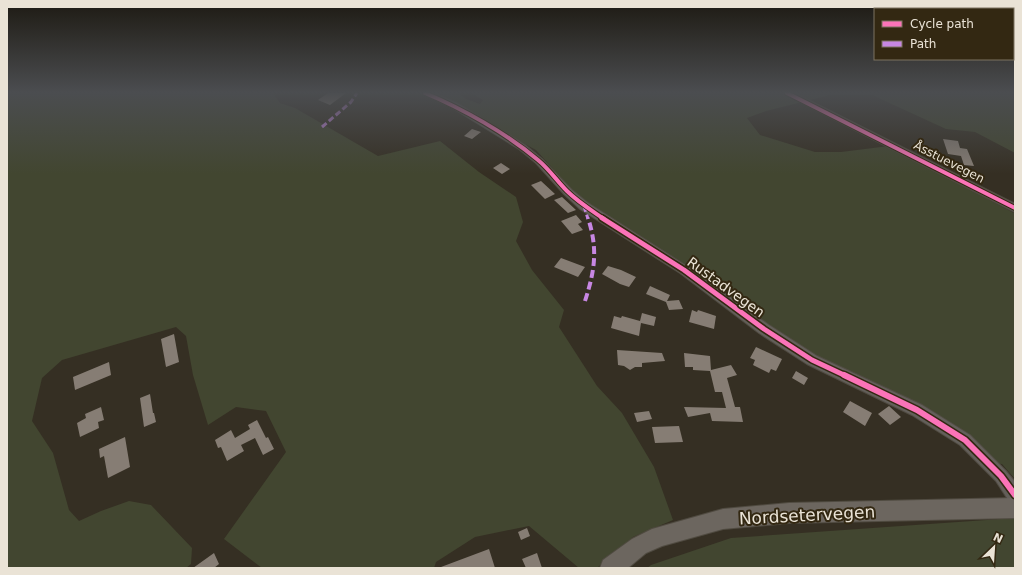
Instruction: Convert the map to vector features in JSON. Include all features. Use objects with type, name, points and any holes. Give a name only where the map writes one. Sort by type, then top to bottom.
[{"type":"main road","name":"Nordsetervegen","points":[[611,568],[639,546],[659,536],[723,519],[789,513],[1015,508]]},
{"type":"street","name":"Rustadvegen","points":[[478,120],[522,147],[539,161],[568,192],[584,206],[684,270],[764,329],[812,360],[917,410],[965,440],[1002,476],[1015,495]]},
{"type":"street","name":"Åsstuevegen","points":[[840,120],[1015,208]]},
{"type":"green space","points":[[7,120],[315,120],[378,156],[440,141],[479,172],[516,197],[523,222],[516,241],[532,270],[564,310],[559,327],[597,386],[622,413],[654,467],[673,520],[633,537],[597,568],[579,568],[529,526],[475,537],[436,562],[434,568],[262,568],[224,539],[286,452],[266,411],[236,407],[208,425],[193,375],[186,336],[176,327],[62,360],[42,378],[32,421],[53,453],[69,510],[79,521],[129,501],[151,505],[192,548],[191,564],[186,568],[7,568]]},
{"type":"green space","points":[[484,120],[748,120],[760,135],[815,152],[841,152],[889,146],[1014,213],[1015,479],[1002,464],[985,463],[935,417],[811,357],[593,209],[569,187],[536,150]]},
{"type":"green space","points":[[926,120],[1015,120],[1015,153],[975,132],[946,129]]},
{"type":"green space","points":[[1015,518],[1015,568],[647,568],[651,565],[731,538]]},
{"type":"building","points":[[472,129],[481,132],[472,139],[464,136]]},
{"type":"building","points":[[943,139],[958,141],[960,148],[967,149],[974,166],[964,165],[961,156],[948,154]]},
{"type":"building","points":[[501,163],[510,169],[502,174],[493,168]]},
{"type":"building","points":[[541,181],[555,194],[545,199],[531,185]]},
{"type":"building","points":[[562,197],[576,210],[568,213],[554,200]]},
{"type":"building","points":[[576,215],[582,222],[578,224],[583,230],[572,234],[561,221]]},
{"type":"building","points":[[561,258],[585,267],[578,277],[554,267]]},
{"type":"building","points":[[608,266],[636,277],[629,287],[620,284],[602,274]]},
{"type":"building","points":[[650,286],[670,295],[667,301],[679,300],[683,309],[669,310],[666,302],[646,294]]},
{"type":"building","points":[[692,310],[697,312],[698,310],[716,316],[714,329],[689,322]]},
{"type":"building","points":[[642,313],[656,317],[654,326],[641,323],[639,336],[611,328],[614,316],[621,318],[622,316],[640,321]]},
{"type":"building","points":[[174,334],[179,362],[166,367],[161,339]]},
{"type":"building","points":[[756,347],[782,359],[776,371],[771,369],[769,373],[753,365],[755,360],[750,358]]},
{"type":"building","points":[[617,350],[662,353],[665,361],[642,363],[642,367],[635,367],[630,370],[624,366],[618,365]]},
{"type":"building","points":[[684,353],[710,356],[711,370],[731,365],[737,375],[727,378],[735,407],[740,407],[743,422],[712,421],[710,413],[688,417],[684,407],[726,408],[722,392],[715,392],[710,371],[693,370],[693,367],[685,367]]},
{"type":"building","points":[[109,362],[111,375],[75,390],[73,377]]},
{"type":"building","points":[[796,371],[808,378],[804,385],[792,378]]},
{"type":"building","points":[[150,394],[156,422],[144,427],[140,398]]},
{"type":"building","points":[[850,401],[872,413],[865,426],[843,412]]},
{"type":"building","points":[[889,406],[901,417],[890,425],[878,414]]},
{"type":"building","points":[[101,407],[104,420],[98,422],[99,428],[80,437],[77,423],[86,418],[85,414]]},
{"type":"building","points":[[649,411],[652,419],[637,422],[634,413]]},
{"type":"building","points":[[257,420],[266,438],[268,437],[274,449],[263,455],[255,438],[241,445],[244,451],[227,461],[221,447],[218,448],[215,440],[231,430],[235,438],[250,429],[248,425]]},
{"type":"building","points":[[679,426],[683,442],[655,443],[652,427]]},
{"type":"building","points":[[125,437],[130,467],[108,478],[104,456],[100,458],[99,449]]},
{"type":"building","points":[[527,528],[530,536],[521,540],[518,532]]},
{"type":"building","points":[[489,549],[495,568],[441,568],[441,567]]},
{"type":"building","points":[[214,553],[219,564],[214,568],[193,568]]},
{"type":"building","points":[[537,553],[542,568],[526,568],[522,559]]},
{"type":"marked path","points":[[322,127],[330,120]]},
{"type":"marked path","points":[[584,206],[592,232],[595,253],[593,274],[585,301]]},
{"type":"cycle path","points":[[478,120],[522,147],[539,161],[568,192],[584,206],[684,270],[764,329],[812,360],[917,410],[965,440],[1001,476],[1015,495]]},
{"type":"cycle path","points":[[840,120],[1015,208]]}]
